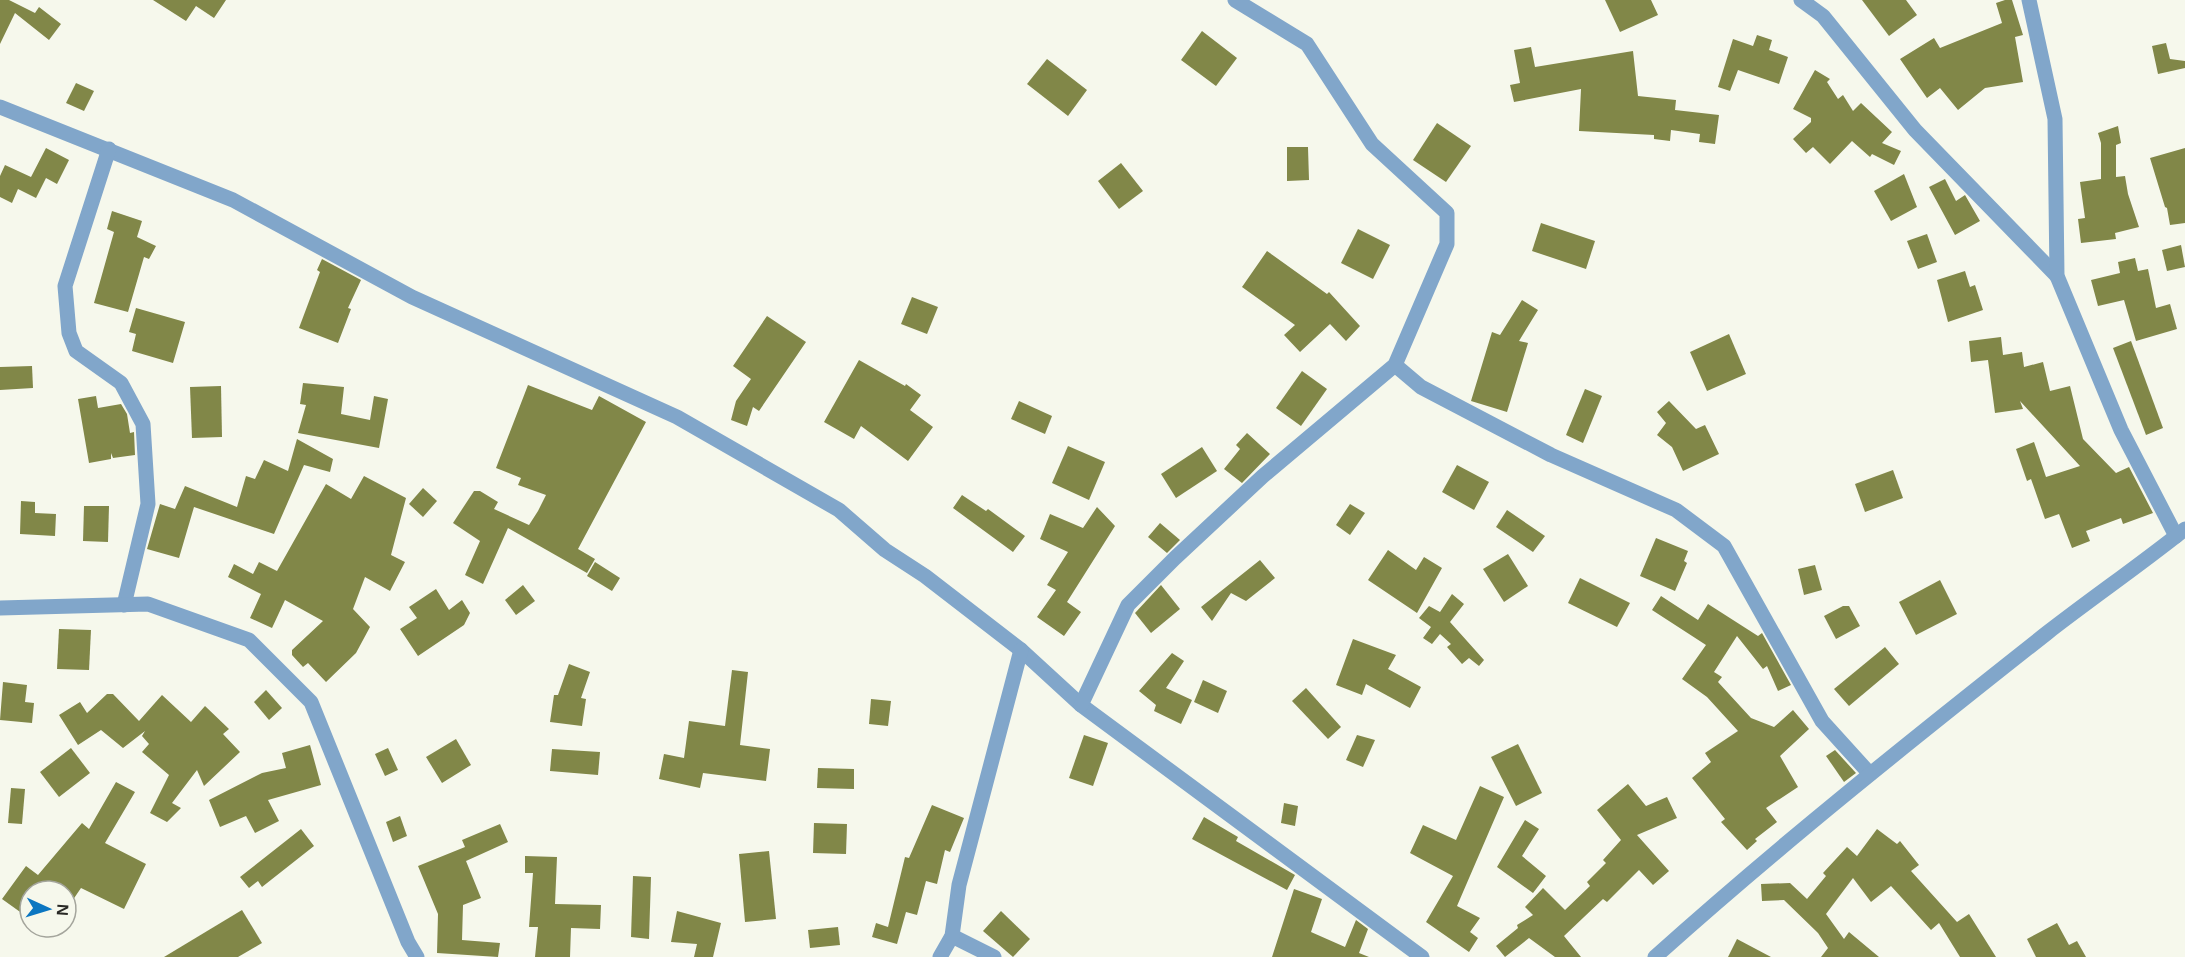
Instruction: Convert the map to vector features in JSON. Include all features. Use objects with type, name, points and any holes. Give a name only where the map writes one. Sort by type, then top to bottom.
[{"type":"street","points":[[1081,705],[1128,605],[1263,476],[1395,365],[1447,244],[1447,213],[1372,144],[1307,44],[1235,0]]},
{"type":"street","points":[[1801,0],[1823,16],[1915,130],[2058,276]]},
{"type":"street","points":[[1655,957],[1745,876],[1870,774],[2049,632],[2181,533],[2121,430],[2058,276],[2055,119],[2029,0]]},
{"type":"street","points":[[0,107],[109,149],[233,201],[412,297],[677,417],[735,448],[839,510],[885,550],[925,576],[1021,650],[1081,705],[1422,957]]},
{"type":"street","points":[[109,149],[65,286],[69,333],[76,351],[121,383],[143,424],[148,504],[123,605]]},
{"type":"street","points":[[1395,365],[1421,387],[1541,449],[1676,510],[1724,546],[1822,721],[1870,774]]},
{"type":"street","points":[[0,608],[148,604],[249,640],[311,702],[408,942],[417,957]]},
{"type":"street","points":[[940,957],[952,936],[959,885],[1021,650]]},
{"type":"street","points":[[952,936],[994,957]]},
{"type":"building","points":[[0,0],[9,0],[35,13],[39,7],[61,24],[49,40],[15,13],[0,44]]},
{"type":"building","points":[[153,0],[226,0],[214,18],[196,6],[186,21]]},
{"type":"building","points":[[1605,0],[1651,0],[1658,15],[1620,32]]},
{"type":"building","points":[[1862,0],[1906,0],[1917,15],[1889,36]]},
{"type":"building","points":[[2012,0],[2023,35],[2015,37],[2023,82],[1985,88],[1958,110],[1940,88],[1927,98],[1900,59],[1934,38],[1940,48],[2002,23],[1996,3]]},
{"type":"building","points":[[1202,31],[1237,58],[1216,86],[1181,60]]},
{"type":"building","points":[[1757,35],[1772,40],[1769,50],[1788,57],[1779,84],[1738,70],[1730,91],[1718,87],[1733,39],[1753,46]]},
{"type":"building","points":[[2166,43],[2170,59],[2185,61],[2185,68],[2158,74],[2152,46]]},
{"type":"building","points":[[1531,47],[1535,67],[1633,51],[1638,96],[1676,100],[1675,110],[1719,115],[1715,144],[1699,142],[1700,134],[1671,130],[1670,141],[1654,139],[1654,135],[1579,131],[1581,89],[1514,102],[1510,85],[1520,83],[1514,50]]},
{"type":"building","points":[[1047,59],[1087,90],[1068,116],[1027,84]]},
{"type":"building","points":[[1815,70],[1830,79],[1827,82],[1838,99],[1843,95],[1853,111],[1861,103],[1892,132],[1882,143],[1901,151],[1894,165],[1872,154],[1870,157],[1852,141],[1830,164],[1813,147],[1806,153],[1793,139],[1811,122],[1811,118],[1793,109]]},
{"type":"building","points":[[76,83],[94,91],[84,111],[66,103]]},
{"type":"building","points":[[1437,123],[1471,146],[1446,182],[1413,160]]},
{"type":"building","points":[[2118,126],[2121,143],[2116,145],[2116,177],[2125,176],[2128,194],[2139,227],[2115,233],[2116,239],[2081,243],[2078,219],[2085,218],[2080,182],[2101,179],[2101,143],[2098,133]]},
{"type":"building","points":[[1287,147],[1308,147],[1309,180],[1287,181]]},
{"type":"building","points":[[46,148],[69,160],[57,184],[46,178],[36,198],[18,189],[12,203],[0,197],[0,176],[5,165],[31,177]]},
{"type":"building","points":[[2185,148],[2185,223],[2170,225],[2167,208],[2150,158]]},
{"type":"building","points":[[1121,163],[1143,191],[1119,209],[1098,181]]},
{"type":"building","points":[[1904,174],[1917,207],[1891,221],[1874,191]]},
{"type":"building","points":[[1945,179],[1956,201],[1965,195],[1980,221],[1955,235],[1929,187]]},
{"type":"building","points":[[112,211],[142,221],[137,237],[156,246],[149,259],[144,257],[128,312],[94,303],[114,232],[107,229]]},
{"type":"building","points":[[1541,223],[1595,241],[1586,269],[1532,251]]},
{"type":"building","points":[[1358,229],[1390,245],[1373,279],[1341,263]]},
{"type":"building","points":[[1927,234],[1937,262],[1918,269],[1907,241]]},
{"type":"building","points":[[2181,245],[2185,267],[2167,271],[2162,250]]},
{"type":"building","points":[[1267,251],[1327,294],[1329,292],[1360,326],[1346,341],[1330,324],[1300,352],[1284,335],[1295,325],[1242,287]]},
{"type":"building","points":[[2135,258],[2138,271],[2148,269],[2156,308],[2170,304],[2177,329],[2136,341],[2124,300],[2098,306],[2091,280],[2120,273],[2118,262]]},
{"type":"building","points":[[322,259],[361,280],[348,308],[351,309],[338,343],[299,328],[320,272],[317,270]]},
{"type":"building","points":[[1965,271],[1970,287],[1975,285],[1983,310],[1948,322],[1937,280]]},
{"type":"building","points":[[912,297],[938,307],[927,334],[901,324]]},
{"type":"building","points":[[1522,300],[1538,310],[1519,341],[1528,343],[1507,412],[1471,401],[1492,332],[1500,335]]},
{"type":"building","points":[[136,308],[185,322],[173,363],[132,351],[136,334],[129,332]]},
{"type":"building","points":[[767,316],[806,342],[759,411],[753,407],[747,426],[731,420],[736,401],[751,379],[733,366]]},
{"type":"building","points":[[1729,334],[1746,374],[1707,391],[1690,352]]},
{"type":"building","points":[[2001,337],[2003,355],[2022,352],[2024,367],[2043,362],[2050,391],[2070,386],[2083,439],[2116,473],[2129,467],[2153,513],[2123,524],[2121,518],[2086,531],[2090,541],[2072,548],[2059,514],[2045,519],[2031,479],[2027,481],[2016,449],[2034,442],[2046,477],[2080,466],[2020,401],[2023,409],[1995,413],[1988,360],[1971,362],[1969,341]]},
{"type":"building","points":[[2131,341],[2163,428],[2146,435],[2113,348]]},
{"type":"building","points":[[859,360],[905,386],[906,384],[921,395],[910,410],[933,427],[908,461],[861,426],[854,439],[824,422]]},
{"type":"building","points":[[32,366],[33,388],[0,390],[0,367]]},
{"type":"building","points":[[1302,371],[1327,389],[1301,426],[1276,408]]},
{"type":"building","points":[[303,383],[344,387],[341,414],[370,420],[374,396],[388,399],[379,448],[298,433],[306,405],[300,404]]},
{"type":"building","points":[[528,385],[592,410],[599,396],[646,422],[578,549],[595,559],[587,573],[508,528],[483,584],[465,575],[480,541],[453,523],[474,491],[480,491],[498,502],[494,509],[529,525],[538,511],[546,495],[518,485],[521,478],[496,468]]},
{"type":"building","points":[[221,386],[222,437],[192,438],[190,387]]},
{"type":"building","points":[[1585,389],[1602,396],[1583,443],[1566,435]]},
{"type":"building","points":[[96,396],[98,408],[121,404],[127,414],[130,433],[134,432],[135,455],[113,458],[111,453],[111,459],[89,463],[78,399]]},
{"type":"building","points":[[1019,401],[1052,416],[1045,434],[1011,419]]},
{"type":"building","points":[[1669,401],[1696,429],[1705,425],[1719,454],[1683,471],[1672,447],[1657,435],[1666,423],[1657,412]]},
{"type":"building","points":[[1247,433],[1270,454],[1242,483],[1224,469],[1240,449],[1236,445]]},
{"type":"building","points":[[297,439],[333,459],[330,472],[304,465],[274,534],[194,507],[179,558],[147,549],[160,504],[175,509],[185,486],[237,507],[246,476],[255,479],[264,460],[288,471]]},
{"type":"building","points":[[1068,446],[1105,462],[1089,500],[1052,483]]},
{"type":"building","points":[[1202,447],[1217,471],[1176,498],[1161,474]]},
{"type":"building","points":[[1457,465],[1489,482],[1474,510],[1442,492]]},
{"type":"building","points":[[1893,470],[1903,498],[1865,512],[1855,484]]},
{"type":"building","points":[[364,476],[406,498],[391,555],[405,562],[390,591],[365,577],[353,609],[370,627],[356,653],[326,682],[308,663],[303,667],[292,655],[292,650],[323,621],[285,600],[272,628],[250,618],[261,594],[228,577],[234,564],[253,574],[259,562],[277,571],[326,484],[351,499]]},
{"type":"building","points":[[423,488],[437,501],[423,517],[409,504]]},
{"type":"building","points":[[962,495],[986,511],[988,509],[1025,536],[1013,552],[953,508]]},
{"type":"building","points":[[21,501],[35,502],[35,513],[56,514],[55,536],[20,534]]},
{"type":"building","points":[[1350,504],[1365,513],[1350,535],[1336,525]]},
{"type":"building","points":[[84,506],[109,506],[108,542],[83,541]]},
{"type":"building","points":[[1097,507],[1115,526],[1067,602],[1081,612],[1064,636],[1037,617],[1056,590],[1047,585],[1068,552],[1040,539],[1050,514],[1083,528]]},
{"type":"building","points":[[1507,510],[1545,536],[1533,552],[1496,527]]},
{"type":"building","points":[[1160,523],[1180,540],[1167,553],[1148,537]]},
{"type":"building","points":[[1656,538],[1688,551],[1684,561],[1687,563],[1675,591],[1640,576]]},
{"type":"building","points":[[1388,550],[1416,570],[1424,557],[1442,568],[1417,613],[1368,580]]},
{"type":"building","points":[[1508,554],[1528,586],[1504,602],[1483,569]]},
{"type":"building","points":[[1260,560],[1275,578],[1246,601],[1231,593],[1212,621],[1201,607]]},
{"type":"building","points":[[595,562],[620,578],[612,591],[587,576]]},
{"type":"building","points":[[1815,565],[1822,590],[1804,595],[1798,569]]},
{"type":"building","points":[[1580,578],[1630,603],[1617,627],[1568,603]]},
{"type":"building","points":[[1940,580],[1957,614],[1916,635],[1899,602]]},
{"type":"building","points":[[523,585],[535,601],[516,615],[505,600]]},
{"type":"building","points":[[1161,585],[1180,609],[1151,633],[1135,613]]},
{"type":"building","points":[[436,589],[449,610],[462,600],[470,613],[464,625],[418,656],[400,629],[417,618],[409,607]]},
{"type":"building","points":[[1452,594],[1464,604],[1450,622],[1484,660],[1479,666],[1469,658],[1462,664],[1447,647],[1451,644],[1440,634],[1432,644],[1423,638],[1431,627],[1419,618],[1429,606],[1440,612]]},
{"type":"building","points":[[1661,596],[1698,620],[1708,604],[1758,636],[1762,633],[1791,685],[1778,691],[1767,666],[1763,669],[1737,636],[1714,672],[1722,677],[1718,682],[1751,718],[1774,727],[1793,710],[1809,729],[1780,756],[1798,787],[1766,808],[1777,822],[1755,839],[1757,841],[1747,850],[1721,822],[1725,819],[1692,778],[1711,762],[1705,753],[1738,731],[1707,697],[1682,679],[1706,645],[1652,610]]},
{"type":"building","points":[[1843,606],[1849,606],[1860,626],[1836,639],[1824,616]]},
{"type":"building","points":[[59,629],[91,630],[89,670],[57,669]]},
{"type":"building","points":[[1353,639],[1396,655],[1388,669],[1421,687],[1410,708],[1366,684],[1362,695],[1336,685]]},
{"type":"building","points":[[1885,647],[1899,664],[1849,706],[1834,689]]},
{"type":"building","points":[[1172,653],[1184,661],[1166,688],[1192,700],[1181,724],[1154,711],[1156,705],[1139,691]]},
{"type":"building","points":[[569,664],[590,672],[581,698],[586,699],[582,726],[550,722],[554,695],[558,695]]},
{"type":"building","points":[[732,670],[748,672],[740,745],[770,749],[766,781],[703,773],[700,788],[659,779],[664,754],[684,758],[689,721],[725,726]]},
{"type":"building","points":[[1203,680],[1227,691],[1218,713],[1194,702]]},
{"type":"building","points":[[3,682],[27,685],[25,702],[34,703],[32,723],[0,720]]},
{"type":"building","points":[[1306,688],[1341,727],[1328,739],[1292,701]]},
{"type":"building","points":[[266,690],[282,708],[269,720],[254,702]]},
{"type":"building","points":[[107,694],[113,694],[139,721],[162,695],[191,722],[205,706],[229,729],[223,734],[240,752],[204,786],[197,770],[172,803],[181,808],[167,822],[150,813],[169,775],[142,752],[149,744],[142,736],[145,731],[123,748],[101,730],[78,745],[59,715],[80,702],[87,713]]},
{"type":"building","points":[[871,699],[891,701],[888,726],[869,724]]},
{"type":"building","points":[[1084,735],[1108,743],[1093,786],[1069,778]]},
{"type":"building","points":[[1357,735],[1375,740],[1363,767],[1346,760]]},
{"type":"building","points":[[456,739],[471,765],[442,783],[426,757]]},
{"type":"building","points":[[1518,744],[1542,793],[1516,806],[1491,757]]},
{"type":"building","points":[[310,745],[321,785],[268,800],[279,821],[255,833],[246,816],[220,827],[209,800],[262,773],[286,768],[282,753]]},
{"type":"building","points":[[71,748],[90,773],[59,797],[40,772]]},
{"type":"building","points":[[388,748],[398,770],[385,776],[375,754]]},
{"type":"building","points":[[552,749],[600,752],[598,775],[550,771]]},
{"type":"building","points":[[1835,750],[1856,773],[1844,782],[1826,756]]},
{"type":"building","points":[[818,768],[854,769],[854,789],[817,788]]},
{"type":"building","points":[[116,782],[135,792],[105,843],[146,864],[124,909],[81,888],[78,892],[78,879],[18,879],[18,910],[2,899],[26,866],[38,875],[82,823],[89,829]]},
{"type":"building","points":[[1628,784],[1646,806],[1667,797],[1677,818],[1637,835],[1669,871],[1653,885],[1639,870],[1607,902],[1603,899],[1564,936],[1581,957],[1555,957],[1529,938],[1505,957],[1496,946],[1518,928],[1517,925],[1533,915],[1525,907],[1543,888],[1565,910],[1590,886],[1587,882],[1606,863],[1603,860],[1621,840],[1597,810]]},
{"type":"building","points":[[1480,786],[1504,797],[1457,906],[1480,918],[1470,932],[1478,938],[1469,952],[1426,922],[1453,876],[1410,853],[1423,825],[1456,840]]},
{"type":"building","points":[[11,788],[25,789],[22,824],[8,823]]},
{"type":"building","points":[[1284,803],[1298,806],[1295,826],[1281,823]]},
{"type":"building","points":[[932,805],[964,818],[950,852],[945,850],[937,884],[926,881],[917,915],[906,912],[897,944],[872,937],[876,923],[888,927],[905,857],[909,858]]},
{"type":"building","points":[[400,816],[407,836],[393,842],[386,822]]},
{"type":"building","points":[[1204,817],[1238,837],[1236,841],[1295,875],[1287,890],[1192,839]]},
{"type":"building","points":[[1525,820],[1539,829],[1522,856],[1546,876],[1533,893],[1497,867]]},
{"type":"building","points":[[814,823],[847,824],[846,854],[813,853]]},
{"type":"building","points":[[500,824],[508,842],[466,861],[481,898],[463,905],[462,940],[500,943],[498,957],[437,953],[438,914],[418,866],[465,847],[462,840]]},
{"type":"building","points":[[301,829],[314,846],[262,887],[258,881],[249,888],[240,877]]},
{"type":"building","points":[[1877,829],[1897,844],[1900,841],[1919,865],[1911,871],[1957,922],[1969,914],[1996,957],[1960,957],[1939,923],[1931,930],[1891,886],[1871,902],[1853,878],[1826,914],[1844,939],[1849,932],[1879,957],[1821,957],[1828,948],[1818,933],[1784,900],[1762,901],[1761,884],[1790,883],[1807,899],[1826,876],[1823,873],[1847,847],[1857,856]]},
{"type":"building","points":[[769,851],[776,919],[745,922],[739,854]]},
{"type":"building","points":[[525,856],[557,857],[555,904],[601,905],[600,929],[571,928],[570,957],[535,957],[538,927],[529,927],[533,873],[525,873]]},
{"type":"building","points":[[633,876],[651,877],[649,939],[631,937]]},
{"type":"building","points":[[1294,889],[1322,899],[1311,932],[1345,947],[1356,920],[1368,929],[1359,953],[1369,957],[1272,957]]},
{"type":"building","points":[[242,910],[262,943],[238,957],[164,957]]},
{"type":"building","points":[[677,911],[721,923],[713,957],[694,957],[697,944],[671,942]]},
{"type":"building","points":[[1001,911],[1030,939],[1013,957],[983,931]]},
{"type":"building","points":[[2057,923],[2069,945],[2077,941],[2086,957],[2036,957],[2027,939]]},
{"type":"building","points":[[838,927],[840,945],[810,948],[808,930]]},
{"type":"building","points":[[1737,939],[1771,957],[1728,957]]}]
